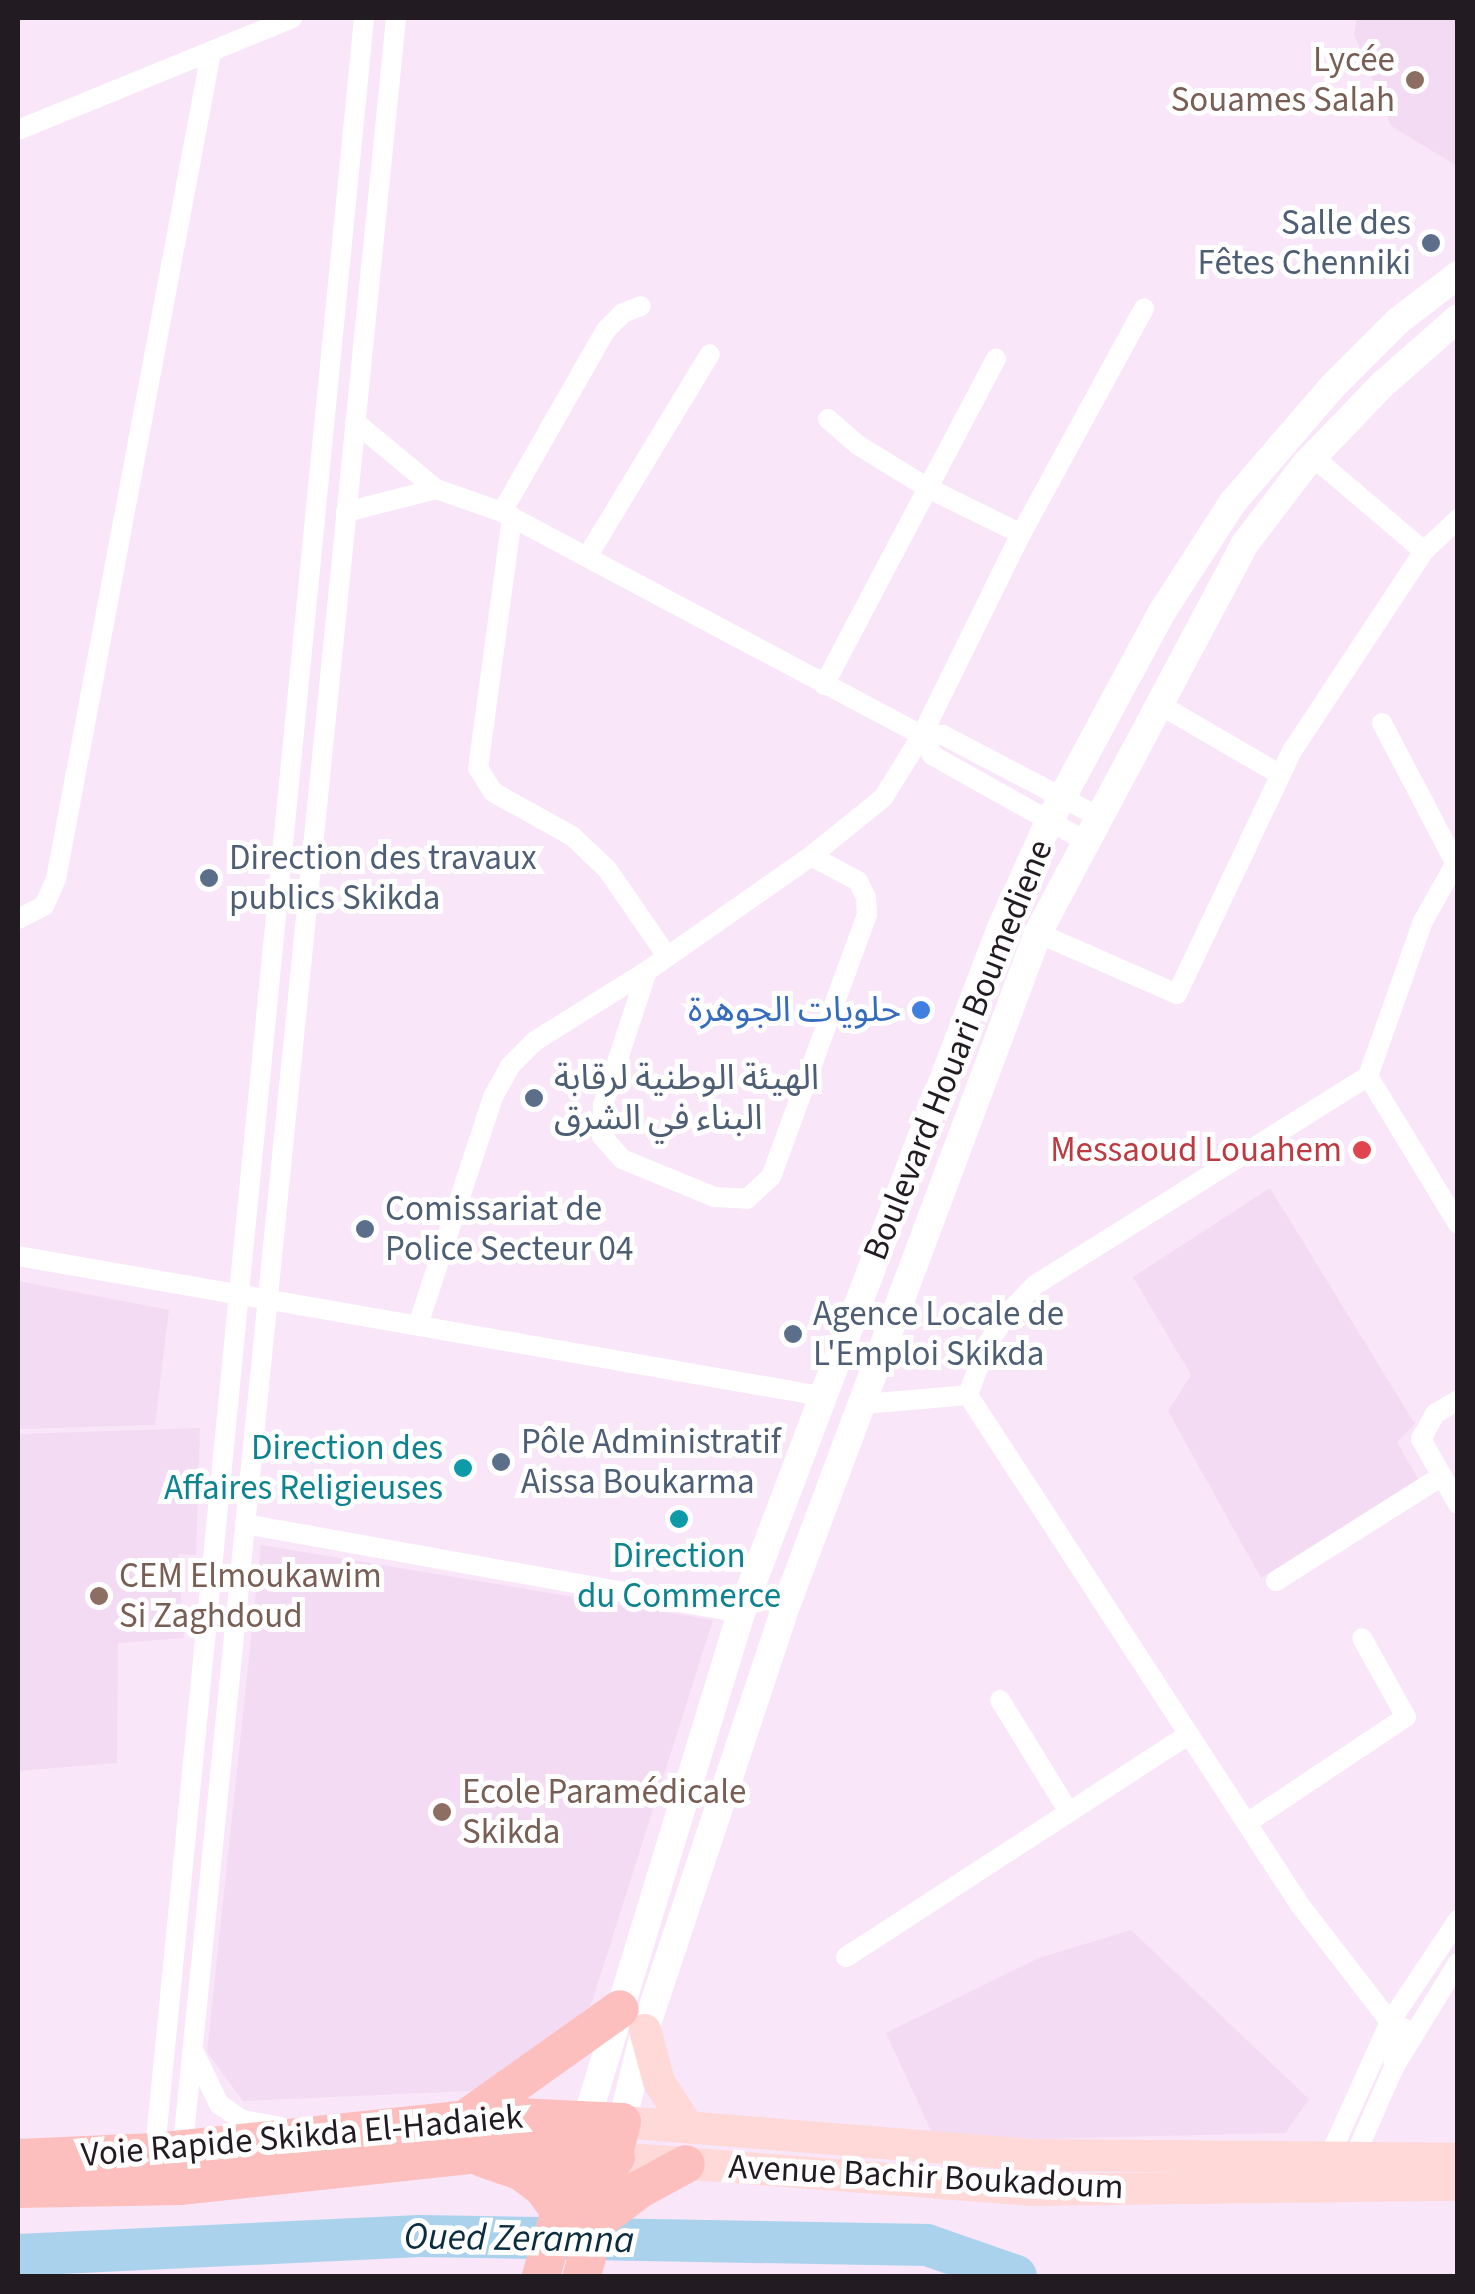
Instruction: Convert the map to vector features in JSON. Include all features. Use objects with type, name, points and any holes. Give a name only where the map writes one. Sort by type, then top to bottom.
[{"type":"highway","points":[[560,2211],[542,2188],[520,2171],[494,2160],[465,2138],[529,2078],[633,2019]]},
{"type":"highway","name":"Voie Rapide Skikda El-Hadaiek","points":[[18,2158],[167,2169],[316,2134],[465,2138],[608,2133]]},
{"type":"highway","name":"Boulevard Houari Boumediene","points":[[541,2276],[576,2155],[608,2133]]},
{"type":"highway","name":"Boulevard Houari Boumediene","points":[[582,2276],[599,2220],[608,2133]]},
{"type":"highway","name":"Voie Rapide Skikda El-Hadaiek","points":[[18,2189],[465,2138],[512,2152],[576,2155]]},
{"type":"highway","points":[[599,2220],[687,2146]]},
{"type":"main road","name":"Boulevard Houari Boumediene","points":[[608,2133],[633,2019],[741,1614],[1000,930],[1056,808],[1162,612],[1233,502],[1332,386],[1398,322],[1458,274]]},
{"type":"main road","name":"Boulevard Houari Boumediene","points":[[633,2019],[1038,932],[1157,702],[1244,545],[1312,457],[1382,386],[1458,318]]},
{"type":"main road","points":[[821,1396],[864,1404]]},
{"type":"main road","points":[[633,2019],[687,2146]]},
{"type":"main road","name":"Avenue Bachir Boukadoum","points":[[608,2133],[1032,2190],[1458,2159]]},
{"type":"main road","name":"Avenue Bachir Boukadoum","points":[[687,2146],[1291,2158],[1345,2170],[1458,2185]]},
{"type":"street","points":[[18,130],[292,18]]},
{"type":"street","points":[[167,2169],[238,1295],[364,18]]},
{"type":"street","points":[[167,2169],[192,2048],[396,18]]},
{"type":"street","points":[[18,920],[44,906],[56,879],[211,52]]},
{"type":"street","points":[[640,306],[623,313],[606,330],[507,514],[478,768],[492,792],[572,836],[599,860],[667,956]]},
{"type":"street","points":[[418,1325],[493,1097],[510,1066],[535,1041],[647,971],[810,856],[883,798],[922,735],[1021,534],[1144,308]]},
{"type":"street","points":[[587,557],[710,354]]},
{"type":"street","points":[[824,684],[996,359]]},
{"type":"street","points":[[828,419],[858,445],[928,488],[1021,534]]},
{"type":"street","points":[[355,422],[436,488],[507,514],[922,735],[943,735],[1091,828]]},
{"type":"street","points":[[1312,457],[1424,551]]},
{"type":"street","points":[[346,512],[436,488]]},
{"type":"street","points":[[1038,932],[1178,994],[1278,774],[1424,551],[1458,519]]},
{"type":"street","points":[[1157,702],[1278,774]]},
{"type":"street","points":[[968,1395],[986,1346],[1009,1312],[1035,1284],[1368,1076],[1423,921],[1456,861],[1382,724]]},
{"type":"street","points":[[647,971],[603,1105],[602,1136],[622,1159],[714,1197],[746,1199],[771,1178],[867,915],[866,897],[858,882],[810,856]]},
{"type":"street","points":[[1368,1076],[1458,1224]]},
{"type":"street","points":[[18,1256],[821,1396]]},
{"type":"street","points":[[864,1404],[968,1395]]},
{"type":"street","points":[[968,1395],[1300,1905],[1390,2022],[1414,2033]]},
{"type":"street","points":[[1458,1400],[1435,1414],[1421,1439],[1458,1504]]},
{"type":"street","points":[[1276,1581],[1442,1476]]},
{"type":"street","points":[[245,1524],[741,1614]]},
{"type":"street","points":[[1247,1823],[1406,1717],[1362,1638]]},
{"type":"street","points":[[1000,1700],[1069,1812]]},
{"type":"street","points":[[846,1957],[1189,1734]]},
{"type":"street","points":[[1291,2158],[1319,2142],[1347,2114],[1390,2022],[1458,1920]]},
{"type":"street","points":[[1345,2170],[1371,2144],[1368,2123],[1394,2067],[1458,1963]]},
{"type":"street","points":[[1390,2022],[1394,2067]]},
{"type":"street","points":[[192,2048],[219,2104],[242,2120],[316,2134]]},
{"type":"street","points":[[1345,2170],[1347,2114]]},
{"type":"shaded area","name":"Lycée Souames Salah","points":[[1357,18],[1457,18],[1457,166],[1391,126],[1354,34]]},
{"type":"shaded area","points":[[1270,1188],[1415,1424],[1397,1442],[1418,1479],[1261,1578],[1168,1411],[1191,1375],[1133,1277]]},
{"type":"shaded area","points":[[18,1281],[169,1310],[155,1425],[18,1429]]},
{"type":"shaded area","name":"CEM Elmoukawim Si Zaghdoud","points":[[200,1428],[196,1555],[178,1554],[184,1638],[118,1643],[117,1763],[18,1771],[18,1434]]},
{"type":"shaded area","name":"Ecole Paramédicale Skikda","points":[[261,1545],[713,1620],[591,2005],[491,2090],[243,2101],[207,2052]]},
{"type":"shaded area","points":[[1131,1930],[1309,2099],[1285,2133],[1039,2139],[932,2133],[886,2033],[1039,1958]]},
{"type":"waterway","name":"Oued Zeramna","points":[[18,2255],[420,2236],[927,2245],[1016,2276]]},
{"type":"place","name":"Lycée Souames Salah","points":[[1415,80]]},
{"type":"place","name":"Salle des Fêtes Chenniki","points":[[1431,243]]},
{"type":"place","name":"Direction des travaux publics Skikda","points":[[209,878]]},
{"type":"place","name":"حلويات الجوهرة","points":[[921,1010]]},
{"type":"place","name":"الهيئة الوطنية لرقابة البناء في الشرق","points":[[534,1098]]},
{"type":"place","name":"Messaoud Louahem","points":[[1362,1150]]},
{"type":"place","name":"Comissariat de Police Secteur 04","points":[[365,1229]]},
{"type":"place","name":"Agence Locale de L'Emploi Skikda","points":[[793,1334]]},
{"type":"place","name":"Pôle Administratif Aissa Boukarma","points":[[501,1462]]},
{"type":"place","name":"Direction des Affaires Religieuses","points":[[463,1468]]},
{"type":"place","name":"Direction du Commerce","points":[[679,1519]]},
{"type":"place","name":"CEM Elmoukawim Si Zaghdoud","points":[[99,1596]]},
{"type":"place","name":"Ecole Paramédicale Skikda","points":[[442,1812]]}]
